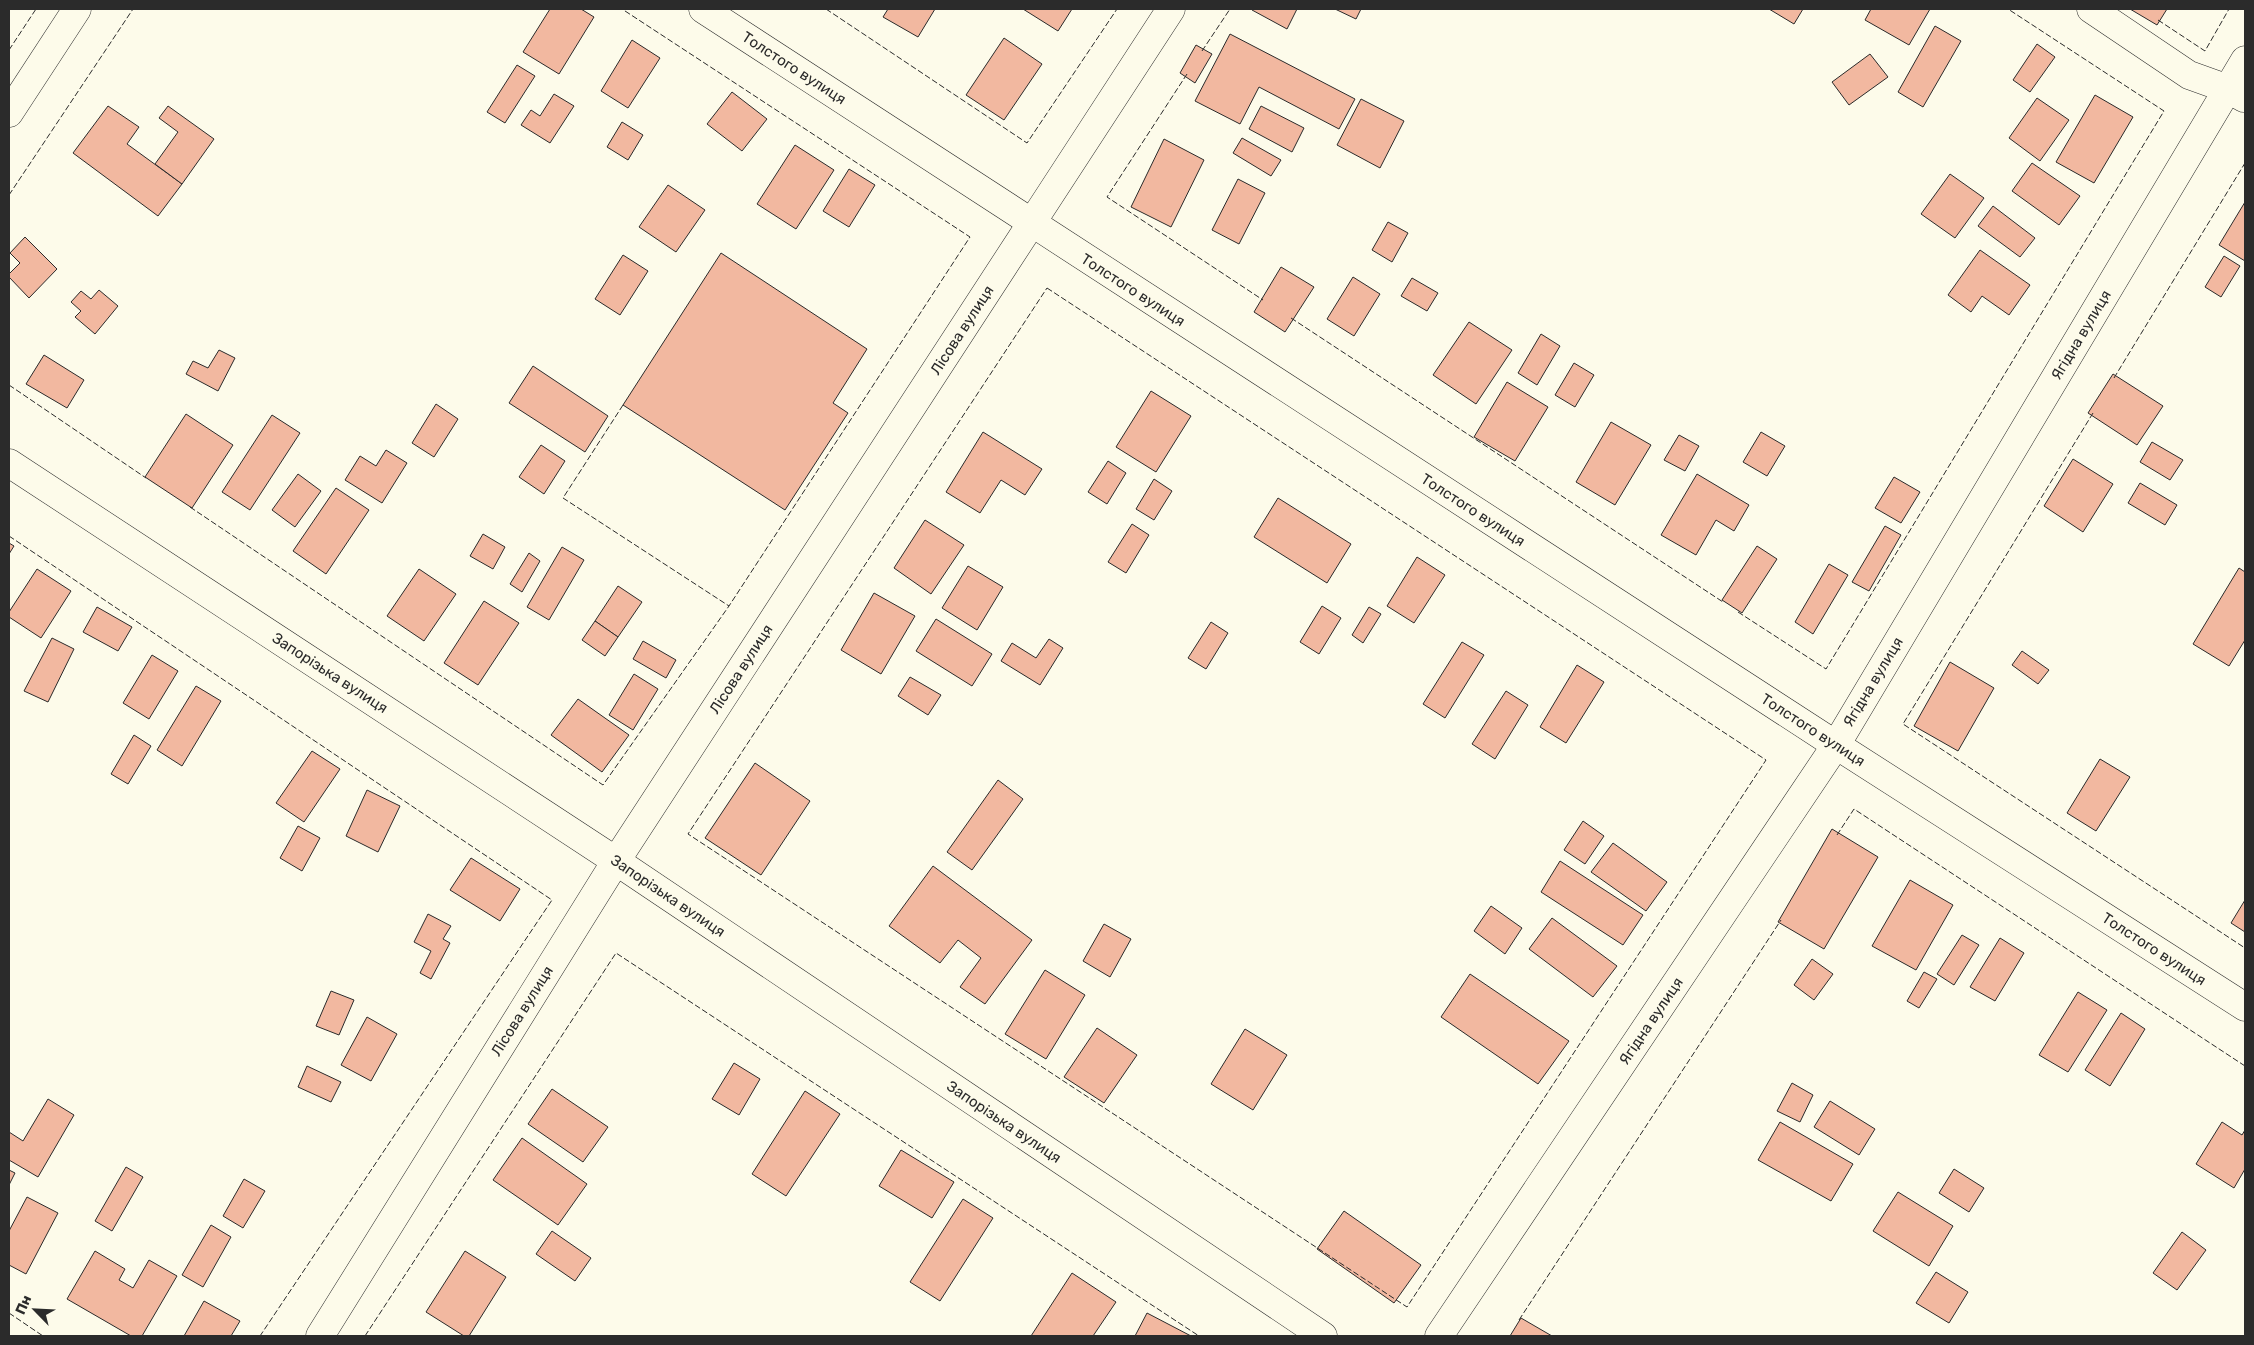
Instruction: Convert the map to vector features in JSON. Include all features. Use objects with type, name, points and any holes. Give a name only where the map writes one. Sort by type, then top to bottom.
[{"type":"street","points":[[9,113],[77,9]]},
{"type":"street","name":"Толстого вулиця","points":[[703,9],[1031,224],[1836,745],[2245,1007]]},
{"type":"street","name":"Лісова вулиця","points":[[320,1336],[616,860],[1171,9]]},
{"type":"street","points":[[2091,9],[2189,75],[2237,94]]},
{"type":"street","name":"Ягідна вулиця","points":[[1439,1336],[1836,745],[2237,94],[2245,60]]},
{"type":"street","name":"Запорізька вулиця","points":[[9,463],[616,860],[1323,1336]]},
{"type":"building","points":[[550,9],[581,9],[594,17],[559,74],[523,52]]},
{"type":"building","points":[[888,9],[935,9],[918,37],[883,17]]},
{"type":"building","points":[[1023,9],[1072,9],[1058,31]]},
{"type":"building","points":[[1252,9],[1297,9],[1287,29]]},
{"type":"building","points":[[1335,9],[1361,9],[1356,19]]},
{"type":"building","points":[[1769,9],[1803,9],[1794,24]]},
{"type":"building","points":[[1871,9],[1930,9],[1909,45],[1865,20]]},
{"type":"building","points":[[2130,9],[2167,9],[2157,25]]},
{"type":"building","points":[[1935,26],[1961,41],[1923,107],[1898,92]]},
{"type":"building","points":[[1230,34],[1355,99],[1339,129],[1259,87],[1240,124],[1195,101]]},
{"type":"building","points":[[1004,38],[1042,64],[1004,120],[966,95]]},
{"type":"building","points":[[632,40],[660,58],[628,108],[601,91]]},
{"type":"building","points":[[2037,44],[2055,57],[2030,92],[2013,80]]},
{"type":"building","points":[[1196,45],[1212,54],[1195,83],[1180,73]]},
{"type":"building","points":[[1870,54],[1888,77],[1849,105],[1832,82]]},
{"type":"building","points":[[517,65],[535,76],[505,123],[487,112]]},
{"type":"building","points":[[732,92],[767,119],[742,151],[707,124]]},
{"type":"building","points":[[554,94],[574,106],[550,143],[521,125],[531,110],[540,116]]},
{"type":"building","points":[[2095,95],[2133,117],[2094,183],[2056,162]]},
{"type":"building","points":[[2037,98],[2069,120],[2040,161],[2009,138]]},
{"type":"building","points":[[1361,99],[1404,121],[1380,168],[1337,145]]},
{"type":"building","points":[[108,106],[139,127],[127,144],[182,184],[158,216],[73,153]]},
{"type":"building","points":[[168,106],[214,139],[182,184],[155,164],[178,132],[159,118]]},
{"type":"building","points":[[1261,106],[1304,128],[1292,152],[1249,129]]},
{"type":"building","points":[[622,122],[643,135],[628,160],[607,147]]},
{"type":"building","points":[[1242,138],[1281,160],[1271,176],[1233,153]]},
{"type":"building","points":[[1164,139],[1204,160],[1171,227],[1131,207]]},
{"type":"building","points":[[795,145],[834,170],[796,229],[757,204]]},
{"type":"building","points":[[2032,163],[2080,196],[2059,225],[2012,191]]},
{"type":"building","points":[[849,169],[875,185],[849,227],[823,211]]},
{"type":"building","points":[[1950,174],[1984,198],[1955,238],[1921,214]]},
{"type":"building","points":[[1238,179],[1265,193],[1239,244],[1212,230]]},
{"type":"building","points":[[668,185],[705,210],[676,252],[639,227]]},
{"type":"building","points":[[2245,202],[2245,261],[2219,245]]},
{"type":"building","points":[[1993,206],[2035,238],[2020,257],[1978,226]]},
{"type":"building","points":[[1388,222],[1408,233],[1392,262],[1372,250]]},
{"type":"building","points":[[25,237],[57,269],[29,298],[9,277],[9,274],[20,263],[10,253]]},
{"type":"building","points":[[1980,250],[2030,285],[2009,315],[1982,296],[1971,312],[1948,295]]},
{"type":"building","points":[[721,253],[867,349],[833,403],[848,413],[785,510],[623,405]]},
{"type":"building","points":[[623,255],[648,271],[620,315],[595,299]]},
{"type":"building","points":[[2224,256],[2240,266],[2221,297],[2205,287]]},
{"type":"building","points":[[1281,267],[1314,287],[1285,332],[1254,312]]},
{"type":"building","points":[[1353,277],[1380,294],[1354,336],[1327,319]]},
{"type":"building","points":[[1412,278],[1438,293],[1427,311],[1401,296]]},
{"type":"building","points":[[99,290],[118,306],[95,334],[75,317],[81,311],[71,302],[81,291],[91,299]]},
{"type":"building","points":[[1469,322],[1512,350],[1476,404],[1433,375]]},
{"type":"building","points":[[1541,334],[1560,346],[1537,385],[1518,373]]},
{"type":"building","points":[[219,350],[235,358],[218,391],[186,374],[193,361],[208,368]]},
{"type":"building","points":[[44,355],[84,380],[67,408],[26,384]]},
{"type":"building","points":[[1574,363],[1594,375],[1575,407],[1555,395]]},
{"type":"building","points":[[533,366],[608,416],[585,452],[509,403]]},
{"type":"building","points":[[2113,374],[2163,406],[2137,445],[2088,413]]},
{"type":"building","points":[[1507,382],[1548,407],[1515,461],[1474,437]]},
{"type":"building","points":[[1151,391],[1191,416],[1156,472],[1116,447]]},
{"type":"building","points":[[436,404],[458,419],[434,457],[412,443]]},
{"type":"building","points":[[186,414],[233,445],[192,508],[145,477]]},
{"type":"building","points":[[272,415],[300,433],[250,510],[222,492]]},
{"type":"building","points":[[1611,422],[1651,445],[1615,505],[1576,482]]},
{"type":"building","points":[[983,432],[1042,469],[1025,495],[1001,480],[980,513],[946,492]]},
{"type":"building","points":[[1761,432],[1785,446],[1767,476],[1743,462]]},
{"type":"building","points":[[1679,435],[1699,446],[1685,471],[1664,460]]},
{"type":"building","points":[[2152,442],[2183,460],[2170,480],[2140,462]]},
{"type":"building","points":[[541,445],[565,461],[544,494],[519,477]]},
{"type":"building","points":[[386,450],[407,463],[382,503],[345,480],[360,456],[376,466]]},
{"type":"building","points":[[2073,459],[2113,484],[2083,532],[2044,506]]},
{"type":"building","points":[[1108,461],[1126,473],[1107,504],[1088,492]]},
{"type":"building","points":[[298,474],[321,491],[295,527],[272,510]]},
{"type":"building","points":[[1697,474],[1749,505],[1734,531],[1716,520],[1696,555],[1661,535]]},
{"type":"building","points":[[1894,477],[1920,492],[1901,523],[1875,508]]},
{"type":"building","points":[[1154,479],[1172,491],[1154,520],[1136,509]]},
{"type":"building","points":[[2140,483],[2177,505],[2165,525],[2128,503]]},
{"type":"building","points":[[336,488],[369,510],[326,574],[293,551]]},
{"type":"building","points":[[1278,498],[1351,544],[1327,583],[1254,537]]},
{"type":"building","points":[[925,520],[964,545],[931,594],[894,568]]},
{"type":"building","points":[[1132,524],[1149,535],[1126,573],[1108,562]]},
{"type":"building","points":[[1885,526],[1901,535],[1869,591],[1852,582]]},
{"type":"building","points":[[483,534],[505,547],[493,569],[470,556]]},
{"type":"building","points":[[9,543],[14,546],[9,554]]},
{"type":"building","points":[[1757,546],[1777,559],[1742,613],[1722,600]]},
{"type":"building","points":[[562,547],[584,560],[549,620],[527,607]]},
{"type":"building","points":[[529,553],[540,561],[522,592],[510,584]]},
{"type":"building","points":[[1417,557],[1445,575],[1414,623],[1387,606]]},
{"type":"building","points":[[1829,564],[1848,575],[1813,634],[1795,622]]},
{"type":"building","points":[[968,566],[1003,587],[977,630],[942,608]]},
{"type":"building","points":[[2239,568],[2245,572],[2245,640],[2229,666],[2193,644]]},
{"type":"building","points":[[37,569],[71,591],[41,638],[9,617],[9,612]]},
{"type":"building","points":[[419,569],[456,594],[424,641],[387,616]]},
{"type":"building","points":[[618,586],[642,602],[618,637],[595,621]]},
{"type":"building","points":[[874,593],[915,616],[881,674],[841,650]]},
{"type":"building","points":[[484,601],[519,623],[478,685],[444,663]]},
{"type":"building","points":[[1322,606],[1341,618],[1319,654],[1300,642]]},
{"type":"building","points":[[97,607],[132,627],[118,651],[83,632]]},
{"type":"building","points":[[1369,607],[1381,614],[1363,643],[1352,635]]},
{"type":"building","points":[[936,619],[992,654],[972,686],[916,651]]},
{"type":"building","points":[[595,621],[618,637],[605,656],[582,640]]},
{"type":"building","points":[[1211,622],[1228,633],[1206,669],[1188,658]]},
{"type":"building","points":[[52,638],[74,649],[48,702],[24,691]]},
{"type":"building","points":[[1049,639],[1063,648],[1040,685],[1001,661],[1012,643],[1036,658]]},
{"type":"building","points":[[643,641],[676,660],[666,678],[633,659]]},
{"type":"building","points":[[1462,642],[1484,655],[1445,718],[1423,704]]},
{"type":"building","points":[[2022,651],[2049,670],[2038,684],[2012,665]]},
{"type":"building","points":[[152,655],[178,671],[149,719],[123,703]]},
{"type":"building","points":[[1950,662],[1994,688],[1958,751],[1914,726]]},
{"type":"building","points":[[1577,665],[1604,682],[1566,743],[1540,727]]},
{"type":"building","points":[[634,674],[658,689],[633,730],[609,715]]},
{"type":"building","points":[[910,677],[941,695],[928,715],[898,696]]},
{"type":"building","points":[[196,686],[221,701],[182,766],[157,750]]},
{"type":"building","points":[[1506,691],[1528,705],[1495,759],[1472,744]]},
{"type":"building","points":[[578,699],[629,735],[602,772],[551,735]]},
{"type":"building","points":[[134,735],[151,746],[128,784],[111,774]]},
{"type":"building","points":[[312,751],[340,769],[304,822],[276,803]]},
{"type":"building","points":[[2100,759],[2130,777],[2096,831],[2067,813]]},
{"type":"building","points":[[755,763],[810,801],[761,875],[705,838]]},
{"type":"building","points":[[998,780],[1023,799],[972,870],[947,852]]},
{"type":"building","points":[[367,790],[400,806],[378,852],[346,836]]},
{"type":"building","points":[[1583,821],[1604,836],[1585,864],[1564,850]]},
{"type":"building","points":[[298,826],[320,838],[302,871],[280,858]]},
{"type":"building","points":[[1832,829],[1878,857],[1824,949],[1778,922]]},
{"type":"building","points":[[1613,843],[1667,882],[1646,911],[1591,872]]},
{"type":"building","points":[[471,858],[520,889],[500,921],[450,890]]},
{"type":"building","points":[[1560,861],[1643,915],[1623,945],[1541,892]]},
{"type":"building","points":[[933,866],[1032,940],[985,1004],[960,987],[981,958],[958,940],[940,963],[889,926]]},
{"type":"building","points":[[1910,880],[1953,905],[1916,970],[1872,946]]},
{"type":"building","points":[[2245,900],[2245,932],[2231,923]]},
{"type":"building","points":[[1491,906],[1522,928],[1505,954],[1474,931]]},
{"type":"building","points":[[428,914],[451,926],[443,939],[450,943],[431,979],[420,973],[431,951],[414,942]]},
{"type":"building","points":[[1552,918],[1617,966],[1593,997],[1529,949]]},
{"type":"building","points":[[1104,924],[1131,939],[1110,977],[1083,961]]},
{"type":"building","points":[[1962,935],[1979,945],[1954,985],[1937,974]]},
{"type":"building","points":[[2000,938],[2024,953],[1995,1001],[1970,987]]},
{"type":"building","points":[[1812,959],[1833,974],[1814,1000],[1794,985]]},
{"type":"building","points":[[1045,970],[1085,995],[1046,1059],[1005,1034]]},
{"type":"building","points":[[1924,972],[1937,979],[1919,1008],[1907,1001]]},
{"type":"building","points":[[1470,974],[1569,1041],[1538,1084],[1441,1017]]},
{"type":"building","points":[[331,991],[354,1000],[339,1035],[316,1026]]},
{"type":"building","points":[[2078,992],[2107,1010],[2068,1072],[2039,1055]]},
{"type":"building","points":[[2121,1013],[2145,1029],[2110,1086],[2085,1070]]},
{"type":"building","points":[[367,1017],[397,1034],[371,1081],[341,1065]]},
{"type":"building","points":[[1097,1028],[1137,1055],[1104,1103],[1064,1077]]},
{"type":"building","points":[[1245,1029],[1287,1055],[1253,1110],[1211,1084]]},
{"type":"building","points":[[734,1063],[760,1079],[739,1115],[712,1099]]},
{"type":"building","points":[[307,1066],[341,1082],[331,1102],[298,1087]]},
{"type":"building","points":[[1792,1083],[1813,1095],[1800,1122],[1777,1111]]},
{"type":"building","points":[[552,1089],[608,1127],[583,1162],[528,1124]]},
{"type":"building","points":[[805,1091],[840,1114],[786,1196],[752,1174]]},
{"type":"building","points":[[48,1099],[74,1115],[38,1177],[9,1160],[9,1132],[23,1141]]},
{"type":"building","points":[[1830,1101],[1875,1129],[1859,1155],[1814,1127]]},
{"type":"building","points":[[1780,1122],[1853,1164],[1831,1201],[1758,1160]]},
{"type":"building","points":[[2222,1122],[2242,1135],[2245,1130],[2245,1169],[2234,1188],[2196,1164]]},
{"type":"building","points":[[522,1138],[587,1184],[558,1225],[493,1180]]},
{"type":"building","points":[[901,1150],[954,1182],[932,1218],[879,1186]]},
{"type":"building","points":[[126,1167],[143,1177],[112,1231],[95,1221]]},
{"type":"building","points":[[1954,1169],[1984,1188],[1969,1212],[1939,1193]]},
{"type":"building","points":[[9,1170],[15,1173],[9,1185]]},
{"type":"building","points":[[244,1179],[265,1191],[243,1228],[223,1216]]},
{"type":"building","points":[[1898,1192],[1953,1226],[1929,1266],[1873,1231]]},
{"type":"building","points":[[27,1197],[58,1213],[26,1274],[9,1265],[9,1231]]},
{"type":"building","points":[[963,1199],[993,1218],[940,1301],[910,1282]]},
{"type":"building","points":[[1344,1211],[1421,1265],[1394,1303],[1317,1249]]},
{"type":"building","points":[[211,1225],[231,1237],[203,1287],[182,1275]]},
{"type":"building","points":[[552,1231],[591,1258],[575,1281],[536,1254]]},
{"type":"building","points":[[2182,1232],[2206,1250],[2177,1290],[2153,1273]]},
{"type":"building","points":[[95,1251],[125,1269],[119,1280],[133,1288],[149,1260],[177,1276],[142,1336],[131,1336],[67,1299]]},
{"type":"building","points":[[465,1251],[506,1277],[469,1336],[464,1336],[426,1312]]},
{"type":"building","points":[[1936,1272],[1968,1292],[1949,1323],[1916,1303]]},
{"type":"building","points":[[1072,1273],[1116,1302],[1093,1336],[1031,1336]]},
{"type":"building","points":[[204,1301],[240,1321],[231,1336],[184,1336]]},
{"type":"building","points":[[1147,1313],[1191,1336],[1135,1336]]},
{"type":"building","points":[[1521,1318],[1552,1336],[1510,1336]]},
{"type":"fence","points":[[9,50],[36,9]]},
{"type":"fence","points":[[9,195],[133,9]]},
{"type":"fence","points":[[190,507],[603,785],[729,606],[970,237],[622,9]]},
{"type":"fence","points":[[826,9],[1027,143],[1117,9]]},
{"type":"fence","points":[[1202,51],[1230,9]]},
{"type":"fence","points":[[1738,612],[1826,669],[2164,111],[2008,9]]},
{"type":"fence","points":[[2158,20],[2205,51],[2229,9]]},
{"type":"fence","points":[[1187,74],[1107,197],[1263,300]]},
{"type":"fence","points":[[2114,378],[2245,163]]},
{"type":"fence","points":[[1047,288],[1766,760],[1407,1307],[688,834],[1047,288]]},
{"type":"fence","points":[[1291,318],[1723,602]]},
{"type":"fence","points":[[9,385],[146,478]]},
{"type":"fence","points":[[623,405],[563,498],[729,606]]},
{"type":"fence","points":[[2093,413],[1903,724],[2245,948]]},
{"type":"fence","points":[[9,536],[552,900],[260,1336]]},
{"type":"fence","points":[[1837,835],[1854,809],[2245,1066]]},
{"type":"fence","points":[[1519,1320],[1781,920]]},
{"type":"fence","points":[[365,1336],[616,953],[1199,1336]]},
{"type":"fence","points":[[9,1313],[43,1336]]}]
